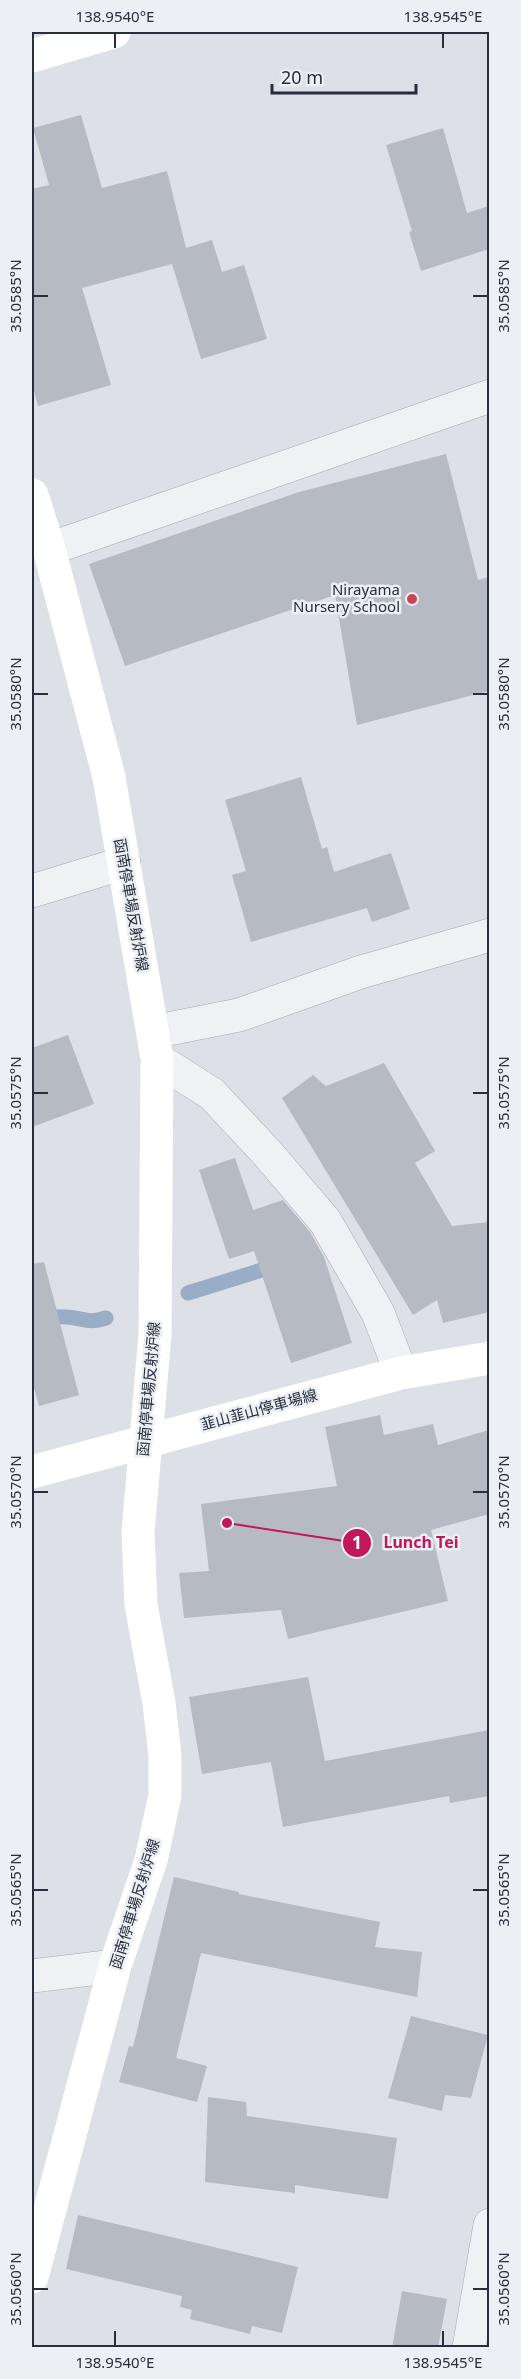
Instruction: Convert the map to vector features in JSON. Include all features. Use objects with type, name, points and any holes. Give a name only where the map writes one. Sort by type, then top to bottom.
[{"type":"main road","points":[[32,56],[114,32]]},
{"type":"main road","name":"函南停車場反射炉線","points":[[32,495],[49,549],[109,777],[155,1046],[155,1334],[138,1532],[141,1605],[165,1756],[165,1796],[151,1860],[115,1966],[32,2277]]},
{"type":"main road","name":"韮山韮山停車場線","points":[[32,1472],[401,1373],[489,1358]]},
{"type":"street","points":[[49,549],[489,396]]},
{"type":"street","points":[[32,891],[124,863]]},
{"type":"street","points":[[401,1373],[378,1313],[325,1221],[268,1154],[212,1094],[155,1046],[361,972],[489,935]]},
{"type":"street","points":[[32,1976],[115,1966]]},
{"type":"street","points":[[469,2348],[489,2225]]},
{"type":"building","points":[[81,115],[102,188],[167,171],[186,248],[212,240],[222,272],[244,265],[267,339],[201,359],[172,264],[82,288],[111,385],[38,406],[32,383],[32,189],[49,185],[33,128]]},
{"type":"building","points":[[443,128],[467,213],[489,206],[489,249],[421,271],[409,232],[412,231],[386,145]]},
{"type":"building","points":[[446,454],[478,580],[489,577],[489,691],[357,725],[335,595],[125,666],[89,564],[299,492]]},
{"type":"building","points":[[301,777],[322,849],[327,847],[334,872],[391,853],[410,909],[372,922],[367,908],[251,942],[232,875],[246,871],[225,800]]},
{"type":"building","points":[[68,1035],[94,1104],[32,1127],[32,1048]]},
{"type":"building","points":[[384,1063],[435,1151],[415,1163],[452,1226],[489,1222],[489,1312],[443,1323],[437,1300],[413,1315],[282,1098],[313,1075],[326,1086]]},
{"type":"building","points":[[235,1158],[253,1210],[283,1200],[310,1232],[324,1257],[352,1343],[291,1363],[254,1251],[229,1259],[199,1170]]},
{"type":"building","points":[[44,1262],[79,1395],[39,1406],[32,1380],[32,1264]]},
{"type":"building","points":[[380,1415],[384,1435],[433,1424],[438,1445],[489,1430],[489,1514],[431,1530],[448,1601],[288,1639],[281,1610],[184,1618],[179,1573],[209,1571],[201,1504],[337,1486],[325,1427]]},
{"type":"building","points":[[308,1677],[325,1761],[489,1730],[489,1796],[450,1803],[449,1796],[283,1827],[271,1762],[202,1774],[189,1697]]},
{"type":"building","points":[[174,1877],[239,1892],[239,1894],[380,1922],[375,1947],[422,1952],[417,1997],[201,1953],[176,2058],[207,2066],[197,2102],[119,2082],[129,2046],[133,2047]]},
{"type":"building","points":[[411,2016],[488,2035],[471,2098],[445,2095],[442,2111],[388,2098]]},
{"type":"building","points":[[208,2097],[246,2102],[247,2116],[397,2138],[388,2199],[295,2185],[295,2193],[205,2182]]},
{"type":"building","points":[[78,2215],[298,2267],[282,2333],[252,2326],[250,2334],[190,2319],[192,2310],[180,2307],[182,2296],[66,2269]]},
{"type":"building","points":[[402,2291],[447,2299],[438,2348],[392,2348]]},
{"type":"waterway","points":[[188,1293],[278,1265]]},
{"type":"waterway","points":[[32,1321],[58,1317],[90,1321],[106,1318]]},
{"type":"place","name":"Nirayama Nursery School","points":[[412,599]]},
{"type":"place","name":"Lunch Tei","points":[[227,1523]]}]
